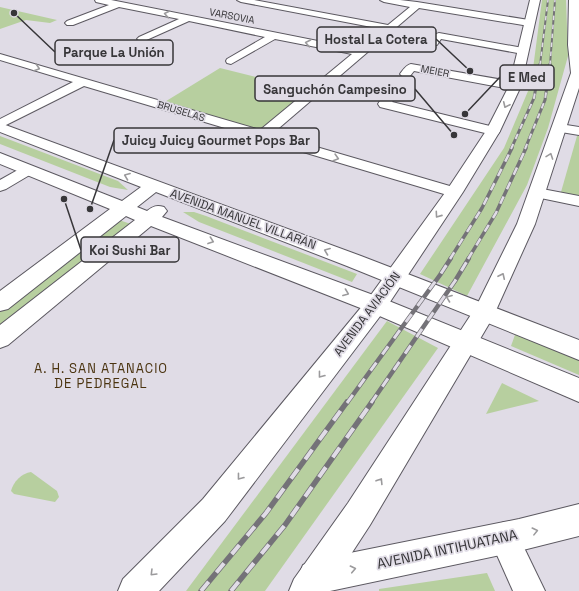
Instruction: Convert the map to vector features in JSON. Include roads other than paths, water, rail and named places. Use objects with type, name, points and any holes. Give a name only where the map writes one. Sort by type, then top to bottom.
[{"type":"main road","name":"AVENIDA AVIACIÓN","points":[[135,591],[214,510],[376,305],[454,192],[493,131],[515,86],[535,0]]},
{"type":"main road","points":[[310,584],[359,514],[468,342],[485,312],[526,224],[536,193],[576,88],[577,73],[574,46],[574,0]]},
{"type":"main road","name":"AVENIDA MANUEL VILLARÁN","points":[[0,127],[395,277],[579,350]]},
{"type":"main road","points":[[0,158],[148,218],[376,305],[468,342],[579,390]]},
{"type":"main road","points":[[0,304],[153,186]]},
{"type":"main road","points":[[0,338],[177,195]]},
{"type":"main road","name":"AVENIDA INTIHUATANA","points":[[310,584],[579,520]]},
{"type":"street","name":"VARSOVIA","points":[[99,0],[360,53]]},
{"type":"street","points":[[241,0],[390,28]]},
{"type":"street","points":[[263,14],[288,0]]},
{"type":"street","points":[[384,0],[529,23]]},
{"type":"street","points":[[447,10],[452,0]]},
{"type":"street","points":[[70,23],[118,4]]},
{"type":"street","points":[[261,136],[417,5]]},
{"type":"street","points":[[142,40],[188,18]]},
{"type":"street","points":[[237,28],[250,21]]},
{"type":"street","points":[[231,61],[273,36]]},
{"type":"street","points":[[433,43],[439,36],[523,51]]},
{"type":"street","name":"BRUSELAS","points":[[0,57],[261,136],[454,192]]},
{"type":"street","name":"MEIER","points":[[406,74],[411,67],[515,86]]},
{"type":"street","points":[[0,124],[82,82]]},
{"type":"street","points":[[390,97],[384,104],[493,131]]},
{"type":"street","points":[[560,128],[579,131]]},
{"type":"street","points":[[0,186],[28,170]]},
{"type":"street","points":[[536,193],[579,201]]},
{"type":"street","points":[[504,537],[529,591]]},
{"type":"railway","points":[[540,65],[548,0]]},
{"type":"railway","points":[[550,65],[555,0]]},
{"type":"railway","points":[[511,149],[534,98],[540,64]]},
{"type":"railway","points":[[525,149],[545,100],[550,64]]},
{"type":"railway","points":[[450,259],[482,208],[512,148]]},
{"type":"railway","points":[[468,259],[496,213],[526,148]]},
{"type":"railway","points":[[347,403],[451,258]]},
{"type":"railway","points":[[371,403],[455,281],[469,258]]},
{"type":"railway","points":[[201,591],[266,513],[347,402]]},
{"type":"railway","points":[[231,591],[285,525],[372,402]]},
{"type":"place","name":"Parque La Unión","points":[[14,13]]},
{"type":"place","name":"Hostal La Cotera","points":[[470,71]]},
{"type":"place","name":"E Med","points":[[465,114]]},
{"type":"place","name":"Sanguchón Campesino","points":[[454,135]]},
{"type":"place","name":"Koi Sushi Bar","points":[[64,199]]},
{"type":"place","name":"Juicy Juicy Gourmet Pops Bar","points":[[90,209]]},
{"type":"district","name":"A. H. SAN ATANACIO DE PEDREGAL","points":[[101,376]]}]
